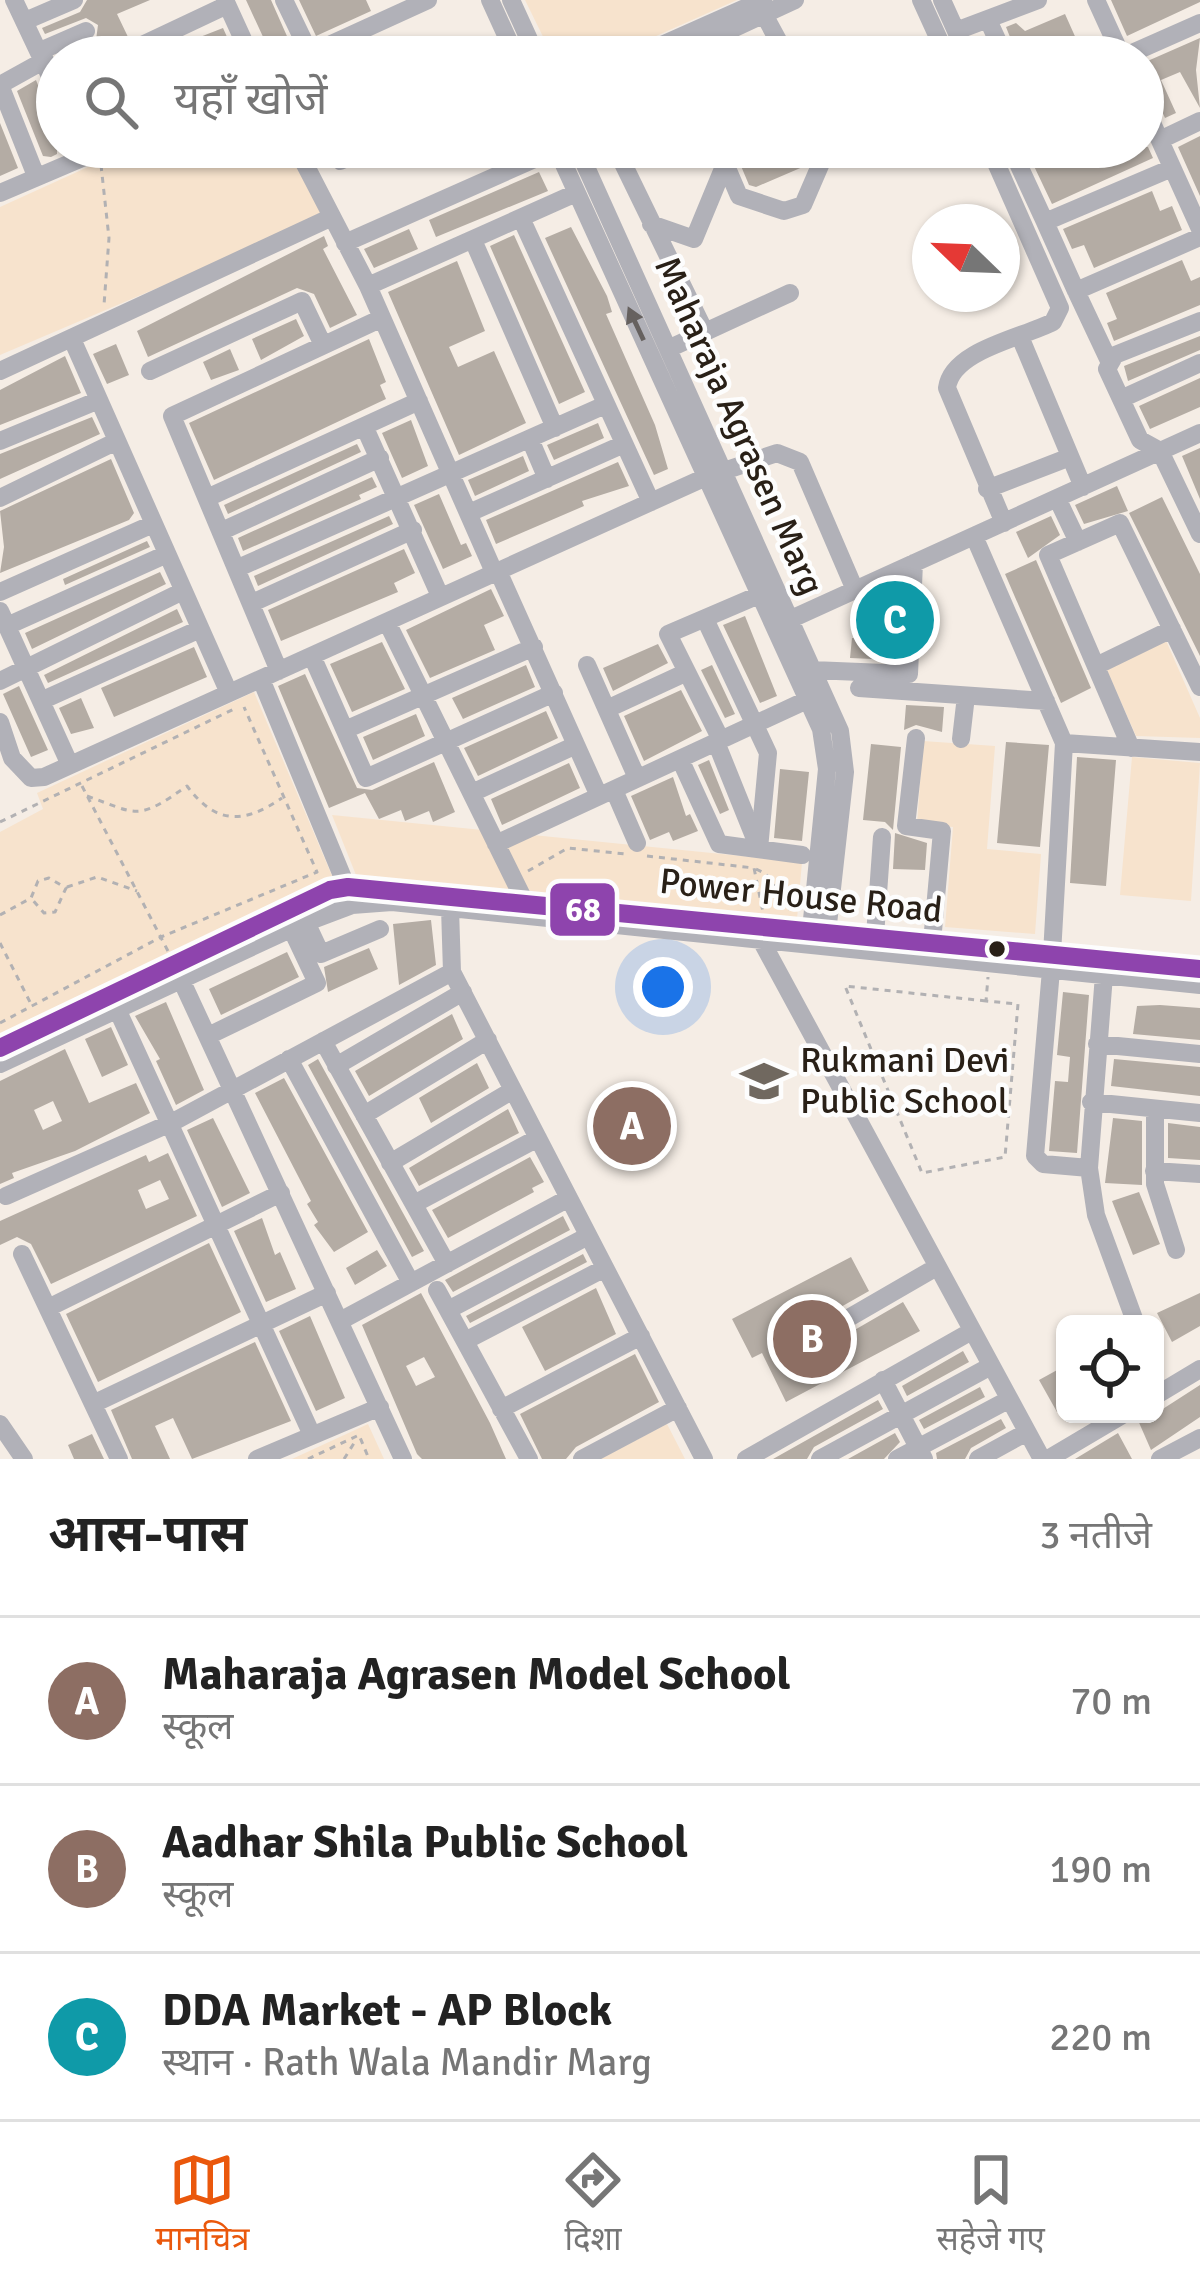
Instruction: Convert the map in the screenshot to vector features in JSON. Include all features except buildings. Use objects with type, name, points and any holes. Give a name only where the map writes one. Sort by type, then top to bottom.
[{"type":"street","points":[[14,0],[36,42]]},
{"type":"street","points":[[25,21],[74,0]]},
{"type":"street","points":[[284,0],[299,36]]},
{"type":"street","points":[[349,36],[428,0]]},
{"type":"street","points":[[490,0],[506,36]]},
{"type":"street","points":[[511,0],[527,36]]},
{"type":"street","points":[[687,36],[761,6],[795,0]]},
{"type":"street","points":[[921,0],[937,36]]},
{"type":"street","points":[[942,0],[958,36]]},
{"type":"street","points":[[956,32],[1038,0]]},
{"type":"street","points":[[1096,0],[1112,36]]},
{"type":"street","points":[[159,36],[226,3],[241,36]]},
{"type":"street","points":[[761,6],[776,36]]},
{"type":"street","points":[[709,36],[761,6]]},
{"type":"street","points":[[989,22],[995,36]]},
{"type":"street","points":[[1164,39],[1200,23]]},
{"type":"street","points":[[77,36],[86,31]]},
{"type":"street","points":[[36,61],[0,85],[36,176]]},
{"type":"street","points":[[1164,138],[1200,121]]},
{"type":"street","points":[[1076,291],[1199,228],[1164,149]]},
{"type":"street","points":[[0,193],[54,168]]},
{"type":"street","points":[[307,168],[368,286],[577,745],[637,843]]},
{"type":"street","points":[[345,242],[517,168]]},
{"type":"street","name":"Maharaja Agrasen Marg","points":[[569,168],[576,193],[715,474],[821,730],[827,769],[815,936]]},
{"type":"street","name":"Maharaja Agrasen Marg","points":[[573,168],[668,349],[759,596],[812,670],[840,731],[845,772],[815,936]]},
{"type":"street","points":[[626,168],[705,332]]},
{"type":"street","points":[[651,224],[694,239],[717,168]]},
{"type":"street","points":[[727,168],[739,196],[784,211],[803,205],[819,168]]},
{"type":"street","points":[[998,168],[1060,308],[1053,322],[971,357],[949,376],[947,388],[1004,523]]},
{"type":"street","points":[[1020,168],[1140,440],[1160,452],[1192,496],[1200,534]]},
{"type":"street","points":[[1045,222],[1172,168]]},
{"type":"street","points":[[368,286],[576,193]]},
{"type":"street","points":[[0,371],[332,217]]},
{"type":"street","points":[[521,218],[651,502]]},
{"type":"street","points":[[473,240],[555,428]]},
{"type":"street","points":[[668,349],[790,293]]},
{"type":"street","points":[[150,370],[302,301],[323,345]]},
{"type":"street","points":[[350,896],[270,675],[252,603],[172,416],[380,319]]},
{"type":"street","points":[[1109,361],[1200,321]]},
{"type":"street","points":[[72,339],[229,693]]},
{"type":"street","points":[[1021,339],[1083,487]]},
{"type":"street","points":[[1121,399],[1200,363]]},
{"type":"street","points":[[0,441],[99,400]]},
{"type":"street","points":[[208,498],[419,400]]},
{"type":"street","points":[[238,568],[605,405]]},
{"type":"street","points":[[365,428],[440,596]]},
{"type":"street","points":[[781,624],[1200,433]]},
{"type":"street","points":[[530,440],[548,478]]},
{"type":"street","points":[[0,498],[117,442]]},
{"type":"street","points":[[469,514],[624,444]]},
{"type":"street","points":[[0,722],[12,758],[31,778],[70,765],[651,502],[778,454],[790,454],[800,462],[855,590]]},
{"type":"street","points":[[987,489],[1070,457]]},
{"type":"street","points":[[222,531],[380,458]]},
{"type":"street","points":[[1057,498],[1078,542]]},
{"type":"street","points":[[1131,748],[1048,555],[1120,523],[1200,687]]},
{"type":"street","points":[[0,592],[153,524]]},
{"type":"street","points":[[252,603],[413,530]]},
{"type":"street","points":[[974,536],[1064,743],[1035,1156],[1043,1164],[1089,1168]]},
{"type":"street","points":[[70,765],[4,618],[167,554]]},
{"type":"street","points":[[812,670],[909,674],[914,563]]},
{"type":"street","points":[[0,681],[183,591]]},
{"type":"street","points":[[757,859],[719,741],[668,634],[759,596]]},
{"type":"street","points":[[705,619],[768,753],[757,859]]},
{"type":"street","points":[[387,622],[496,844],[532,901]]},
{"type":"street","points":[[43,700],[200,629]]},
{"type":"street","points":[[1096,666],[1172,629]]},
{"type":"street","points":[[344,730],[534,647]]},
{"type":"street","points":[[312,656],[366,778],[554,693]]},
{"type":"street","points":[[587,665],[637,778]]},
{"type":"street","points":[[607,709],[687,672]]},
{"type":"street","points":[[859,688],[1046,701]]},
{"type":"street","points":[[962,739],[967,696]]},
{"type":"street","points":[[496,844],[807,700]]},
{"type":"street","points":[[916,738],[907,826],[942,831],[932,942]]},
{"type":"street","points":[[1064,743],[1200,752]]},
{"type":"street","points":[[472,793],[577,745]]},
{"type":"street","points":[[680,759],[719,844],[757,859],[802,855]]},
{"type":"street","points":[[874,936],[882,836]]},
{"type":"street","name":"Power House Road","points":[[350,896],[450,908],[759,930]]},
{"type":"street","name":"Power House Road","points":[[0,1064],[118,1009],[178,972],[350,896],[532,901],[815,936],[989,964],[1200,969]]},
{"type":"street","name":"Power House Road","points":[[0,1048],[298,925],[324,904]]},
{"type":"street","points":[[450,908],[452,972],[704,1459]]},
{"type":"street","points":[[298,925],[321,954],[380,929]]},
{"type":"street","points":[[208,1036],[317,982],[298,925]]},
{"type":"street","points":[[759,930],[935,1268],[1045,1459],[1108,1423]]},
{"type":"street","name":"Power House Road","points":[[815,936],[932,942],[1104,975],[1200,985]]},
{"type":"street","points":[[178,972],[403,1459]]},
{"type":"street","points":[[7,1196],[173,1122],[452,972]]},
{"type":"street","points":[[1104,975],[1089,1168],[1096,1215],[1133,1315]]},
{"type":"street","points":[[336,1066],[463,992]]},
{"type":"street","points":[[118,1009],[312,1436]]},
{"type":"street","points":[[364,1115],[488,1040]]},
{"type":"street","points":[[323,1041],[447,1264]]},
{"type":"street","points":[[1097,1044],[1200,1054]]},
{"type":"street","points":[[289,1060],[411,1283]]},
{"type":"street","points":[[390,1163],[513,1090]]},
{"type":"street","points":[[1091,1102],[1200,1113]]},
{"type":"street","points":[[1155,1108],[1154,1171],[1176,1250]]},
{"type":"street","points":[[413,1204],[538,1138]]},
{"type":"street","points":[[1154,1171],[1200,1174]]},
{"type":"street","points":[[47,1308],[280,1193]]},
{"type":"street","points":[[340,1322],[569,1198]]},
{"type":"street","points":[[448,1310],[589,1236]]},
{"type":"street","points":[[22,1254],[119,1459]]},
{"type":"street","points":[[465,1341],[605,1268]]},
{"type":"street","points":[[833,1327],[935,1268]]},
{"type":"street","points":[[437,1290],[529,1459]]},
{"type":"street","points":[[93,1404],[327,1293]]},
{"type":"street","points":[[759,1456],[970,1332]]},
{"type":"street","points":[[501,1409],[640,1336]]},
{"type":"street","points":[[820,1459],[989,1367]]},
{"type":"street","points":[[1164,1385],[1200,1369]]},
{"type":"street","points":[[883,1380],[921,1453]]},
{"type":"street","points":[[897,1459],[921,1453],[1008,1400]]},
{"type":"street","points":[[257,1459],[380,1407]]},
{"type":"street","points":[[582,1459],[678,1408]]},
{"type":"street","points":[[0,1424],[24,1459]]},
{"type":"street","points":[[978,1459],[1027,1432]]},
{"type":"street","points":[[1160,1459],[1200,1438]]},
{"type":"path","points":[[99,168],[109,238],[102,325]]},
{"type":"path","points":[[0,822],[243,705],[317,872],[161,937],[0,1023]]},
{"type":"path","points":[[81,783],[161,937]]},
{"type":"path","points":[[87,796],[118,812],[130,812],[154,807],[188,786],[216,814],[243,820],[284,797]]},
{"type":"path","points":[[532,901],[528,871],[568,848],[757,859]]},
{"type":"path","points":[[757,859],[815,936]]},
{"type":"path","points":[[757,859],[759,930]]},
{"type":"path","points":[[31,898],[44,913],[55,912],[65,888],[97,877],[136,891]]},
{"type":"path","points":[[0,915],[31,898],[38,881],[49,878],[65,888]]},
{"type":"path","points":[[0,943],[32,1006]]},
{"type":"path","points":[[986,1000],[989,964]]},
{"type":"path","points":[[845,986],[986,1000],[1018,1004],[1005,1157],[922,1173],[845,986]]},
{"type":"path","points":[[308,1459],[358,1436]]},
{"type":"path","points":[[344,1459],[358,1436]]},
{"type":"path","points":[[358,1436],[369,1459]]},
{"type":"shaded area","points":[[525,0],[737,0],[656,36],[543,36]]},
{"type":"shaded area","points":[[86,168],[306,168],[329,215],[0,355],[0,207]]},
{"type":"shaded area","points":[[1164,636],[1200,718],[1200,738],[1136,736],[1106,668]]},
{"type":"shaded area","points":[[254,692],[333,878],[0,1039],[0,832],[43,809],[37,793]]},
{"type":"shaded area","points":[[923,741],[995,746],[987,849],[1041,854],[1035,934],[945,927],[953,827],[917,824]]},
{"type":"shaded area","points":[[1132,757],[1200,763],[1191,901],[1120,895]]},
{"type":"shaded area","points":[[332,815],[802,862],[797,919],[356,875]]},
{"type":"shaded area","points":[[368,1424],[384,1459],[292,1459]]},
{"type":"shaded area","points":[[667,1424],[685,1459],[600,1459]]},
{"type":"transit line","name":"68","points":[[0,1048],[330,890],[348,887],[1200,969]]},
{"type":"place","name":"DDA Market - AP Block","points":[[895,620]]},
{"type":"place","name":"Rukmani Devi Public School","points":[[764,1081]]},
{"type":"place","name":"Maharaja Agrasen Model School","points":[[632,1126]]},
{"type":"place","name":"Aadhar Shila Public School","points":[[812,1339]]}]
